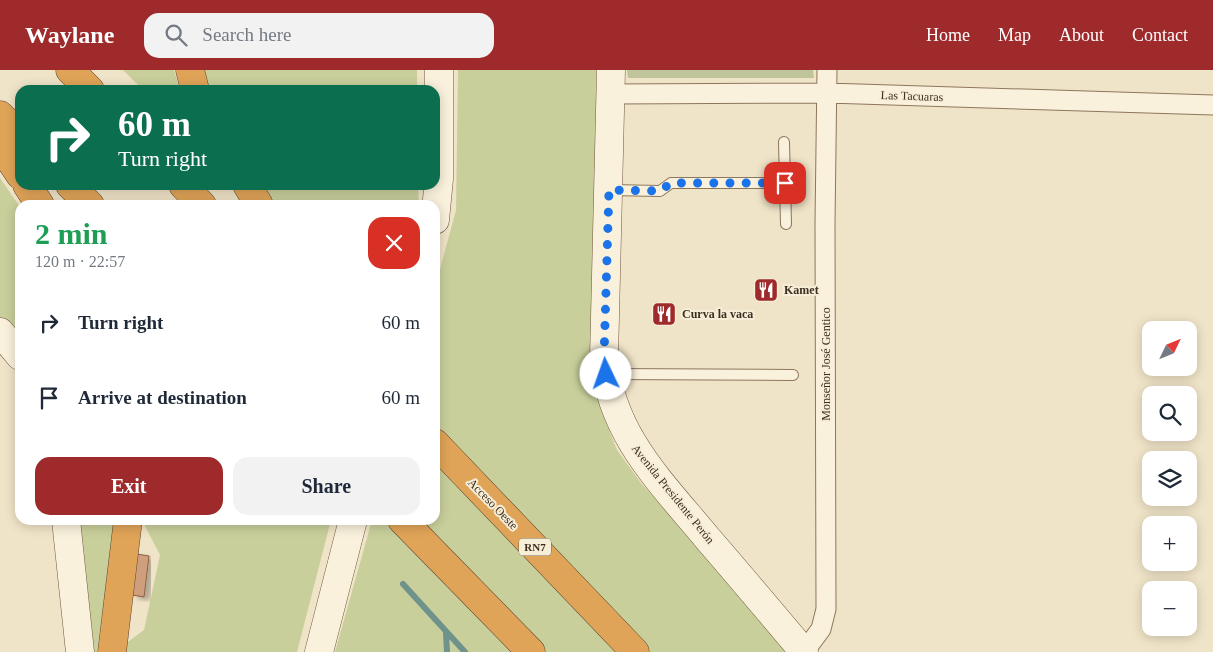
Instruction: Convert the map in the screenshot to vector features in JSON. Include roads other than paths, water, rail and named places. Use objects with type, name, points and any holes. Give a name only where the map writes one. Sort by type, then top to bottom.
[{"type":"highway","points":[[70,70],[85,85]]},
{"type":"highway","points":[[190,70],[194,85]]},
{"type":"highway","points":[[0,115],[15,130]]},
{"type":"highway","points":[[0,145],[15,168]]},
{"type":"highway","points":[[75,190],[85,200]]},
{"type":"highway","points":[[188,190],[197,200]]},
{"type":"highway","name":"Acceso Oeste","points":[[440,448],[635,652]]},
{"type":"highway","points":[[112,652],[127,525]]},
{"type":"highway","points":[[407,525],[531,652]]},
{"type":"street","points":[[439,70],[439,85]]},
{"type":"street","name":"Monseñor José Gentico","points":[[804,652],[821,629],[826,609],[825,224],[827,70]]},
{"type":"street","name":"Las Tacuaras","points":[[611,82],[827,93],[1213,106]]},
{"type":"street","name":"Avenida Presidente Perón","points":[[611,82],[604,358],[611,398],[620,423],[644,461],[804,652]]},
{"type":"street","points":[[0,332],[15,350]]},
{"type":"street","points":[[67,525],[80,652]]},
{"type":"street","points":[[319,652],[352,525]]},
{"type":"lane","points":[[784,142],[786,224]]},
{"type":"lane","points":[[609,190],[660,191],[671,183],[785,183]]},
{"type":"lane","points":[[606,374],[793,374]]},
{"type":"waterway","points":[[403,584],[465,652]]},
{"type":"waterway","points":[[446,633],[447,652]]},
{"type":"place","name":"Kamet","points":[[766,290]]},
{"type":"place","name":"Curva la vaca","points":[[664,314]]}]
